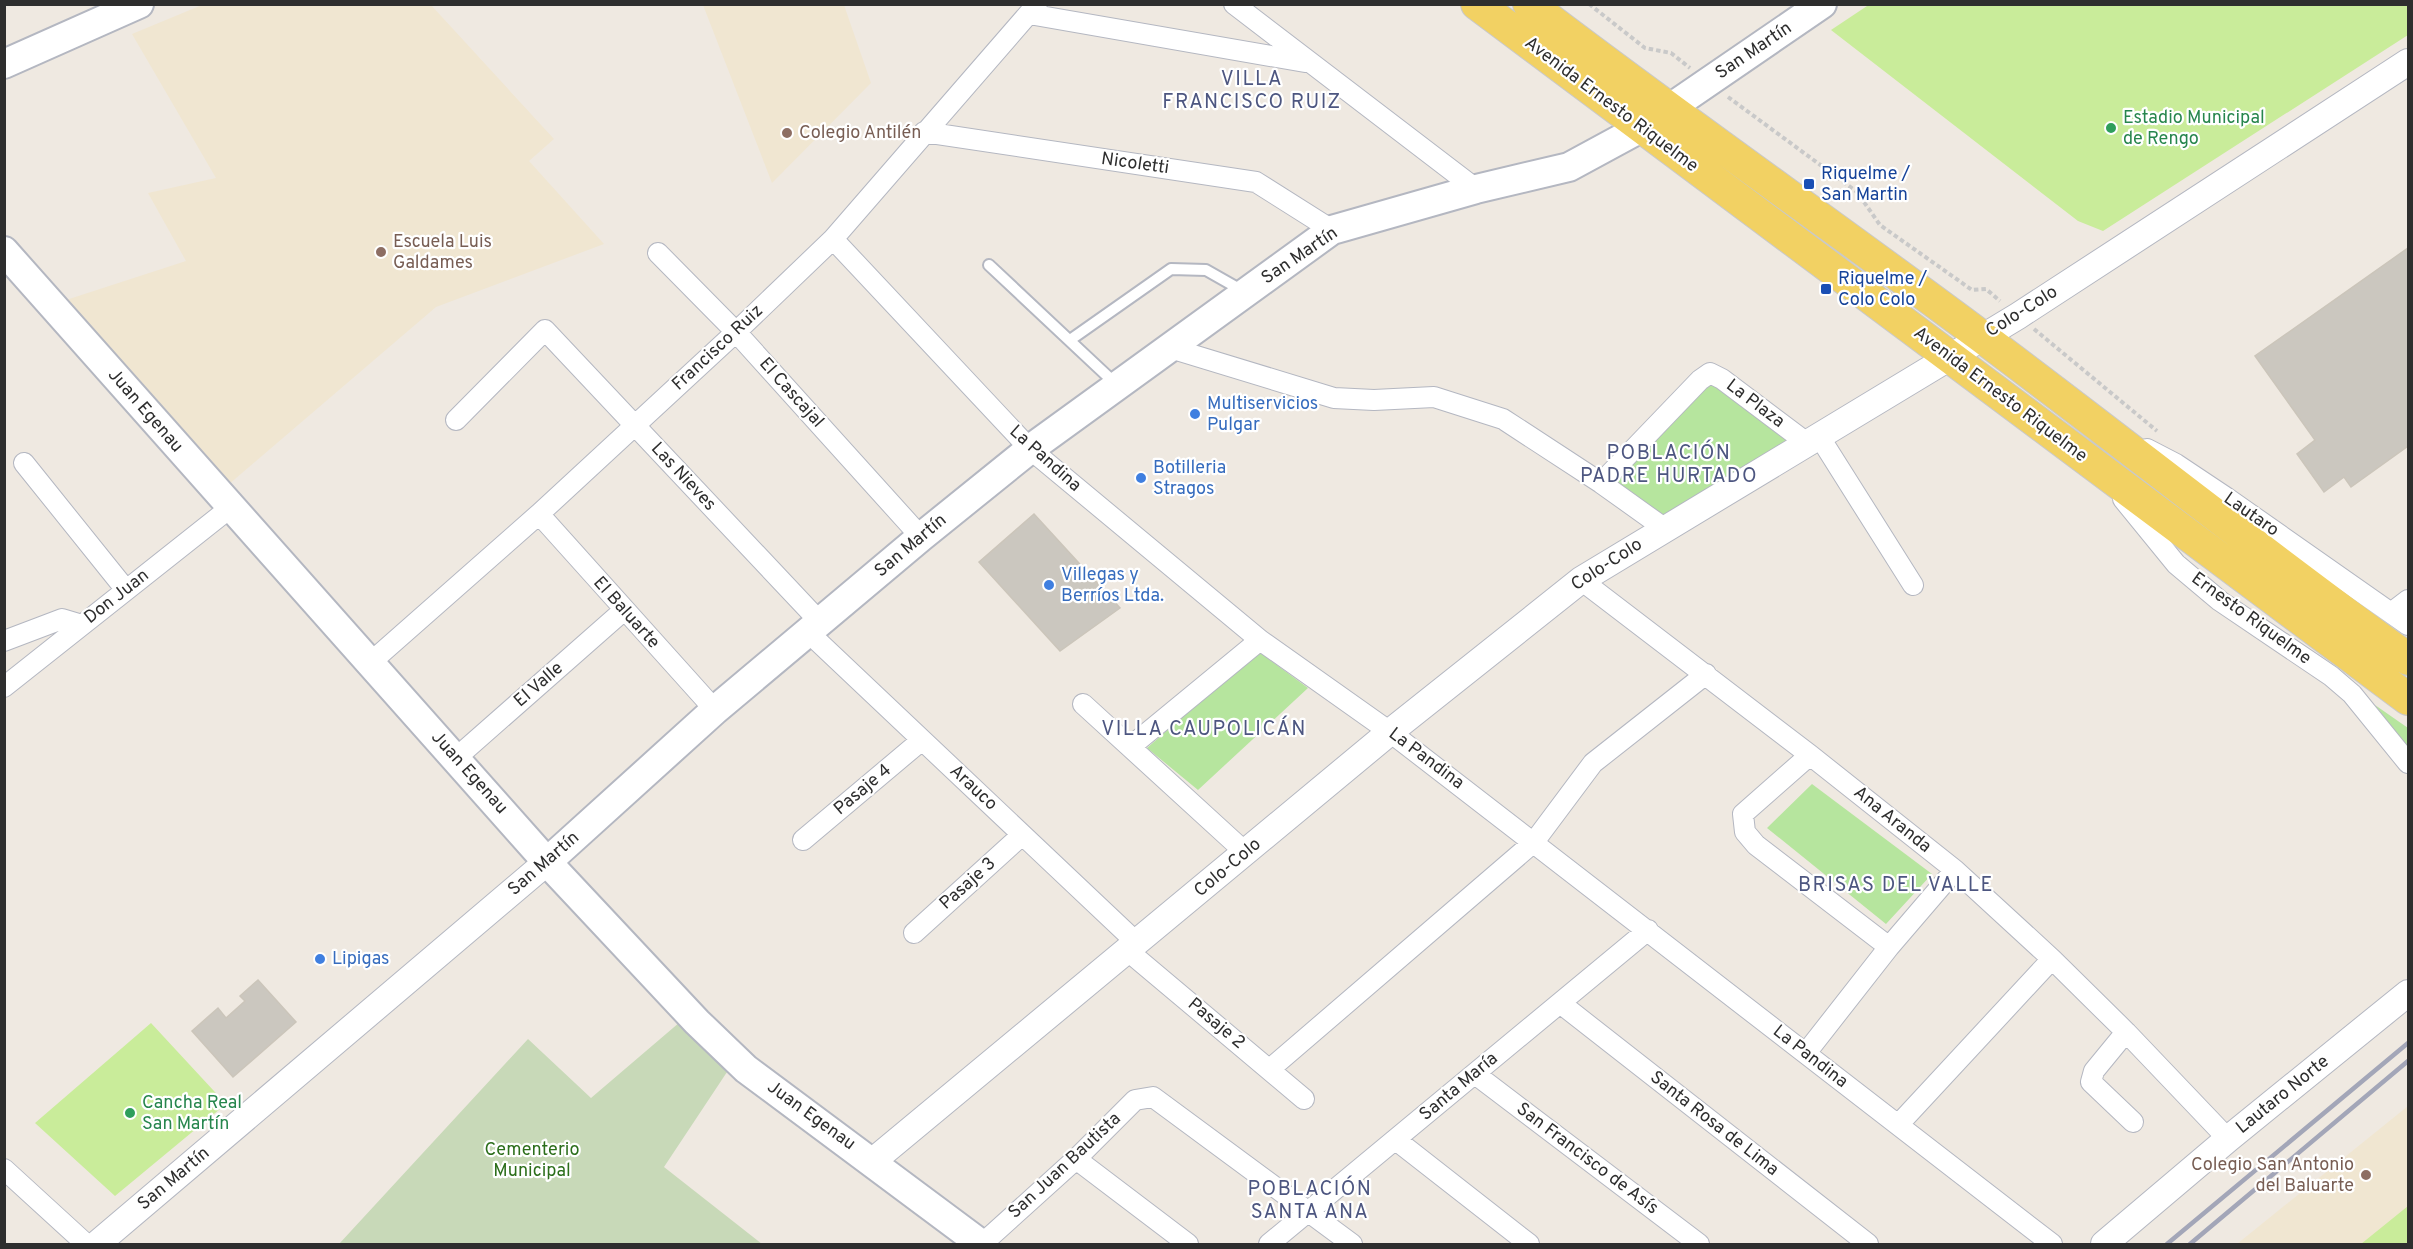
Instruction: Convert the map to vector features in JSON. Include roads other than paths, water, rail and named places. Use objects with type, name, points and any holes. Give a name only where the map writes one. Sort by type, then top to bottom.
[{"type":"main road","points":[[4,64],[139,4]]},
{"type":"main road","name":"Avenida Ernesto Riquelme","points":[[1477,4],[2409,699]]},
{"type":"main road","name":"Avenida Ernesto Riquelme","points":[[1529,4],[1667,110],[1982,338],[2409,659]]},
{"type":"main road","name":"San Martín","points":[[548,862],[715,710],[1030,449],[1332,230],[1476,189],[1569,167],[1641,128],[1822,4]]},
{"type":"main road","name":"Juan Egenau","points":[[4,251],[230,508],[548,862],[697,1022],[746,1069],[873,1161],[981,1245]]},
{"type":"street","points":[[1234,4],[1476,189]]},
{"type":"street","points":[[1033,9],[1308,62]]},
{"type":"street","name":"Francisco Ruiz","points":[[370,663],[539,514],[833,239],[1033,9]]},
{"type":"street","name":"Colo-Colo","points":[[873,1161],[1390,732],[1581,580],[1982,338],[2409,62]]},
{"type":"street","name":"Nicoletti","points":[[924,132],[1256,182],[1332,230]]},
{"type":"street","name":"La Pandina","points":[[833,239],[1030,449],[1260,640],[1390,732],[2052,1245]]},
{"type":"street","name":"El Cascajal","points":[[658,253],[736,332],[921,537]]},
{"type":"street","name":"Las Nieves","points":[[456,420],[545,330],[634,425],[815,628]]},
{"type":"street","points":[[1170,348],[1334,398],[1374,400],[1434,397],[1490,414],[1503,419],[1601,483],[1664,528]]},
{"type":"street","name":"La Plaza","points":[[1601,483],[1700,380],[1710,373],[1813,439],[1913,585]]},
{"type":"street","name":"Lautaro","points":[[2086,418],[2176,464],[2409,625]]},
{"type":"street","points":[[24,463],[126,590]]},
{"type":"street","name":"Ernesto Riquelme","points":[[2098,469],[2176,564],[2220,601],[2331,676],[2352,694],[2409,764]]},
{"type":"street","name":"Don Juan","points":[[4,687],[230,508]]},
{"type":"street","name":"El Baluarte","points":[[539,514],[623,611],[715,710]]},
{"type":"street","name":"Ana Aranda","points":[[1581,580],[1706,674],[1955,870],[2052,959],[2126,1032],[2228,1139]]},
{"type":"street","points":[[2391,613],[2409,600]]},
{"type":"street","name":"El Valle","points":[[456,759],[623,611]]},
{"type":"street","points":[[6,637],[62,619],[82,625]]},
{"type":"street","name":"Arauco","points":[[815,628],[922,740],[1022,835],[1133,947]]},
{"type":"street","points":[[1130,747],[1260,640]]},
{"type":"street","points":[[1270,1069],[1534,842],[1593,763],[1706,674]]},
{"type":"street","points":[[1083,704],[1246,852]]},
{"type":"street","name":"Pasaje 4","points":[[803,840],[922,740]]},
{"type":"street","points":[[1810,755],[1743,814],[1745,832],[1756,845],[1889,947]]},
{"type":"street","name":"Pasaje 3","points":[[914,933],[1022,835]]},
{"type":"street","name":"San Martín","points":[[97,1245],[548,862]]},
{"type":"street","points":[[1806,1053],[1889,947],[1955,870]]},
{"type":"street","name":"Santa María","points":[[1269,1245],[1648,930]]},
{"type":"street","name":"Pasaje 2","points":[[1133,947],[1304,1099]]},
{"type":"street","points":[[1898,1125],[2052,959]]},
{"type":"street","name":"Lautaro Norte","points":[[2104,1245],[2228,1139],[2409,993]]},
{"type":"street","name":"Santa Rosa de Lima","points":[[1560,1003],[1868,1245]]},
{"type":"street","points":[[2126,1032],[2094,1071],[2091,1082],[2133,1122]]},
{"type":"street","name":"San Francisco de Asís","points":[[1475,1074],[1700,1245]]},
{"type":"street","name":"San Juan Bautista","points":[[981,1245],[1076,1159],[1135,1100],[1153,1097],[1309,1211]]},
{"type":"street","points":[[1396,1140],[1529,1245]]},
{"type":"street","points":[[1076,1159],[1188,1245]]},
{"type":"street","points":[[4,1168],[86,1245]]},
{"type":"street","points":[[1309,1211],[1352,1245]]},
{"type":"lane","points":[[989,265],[1118,386]]},
{"type":"lane","points":[[1070,340],[1171,269],[1206,270],[1246,293]]},
{"type":"railway","points":[[2167,1244],[2408,1043]]},
{"type":"railway","points":[[2190,1244],[2408,1061]]},
{"type":"place","name":"Estadio Municipal de Rengo","points":[[2111,128]]},
{"type":"place","name":"Colegio Antilén","points":[[787,133]]},
{"type":"place","name":"Riquelme / San Martin","points":[[1809,184]]},
{"type":"place","name":"Escuela Luis Galdames","points":[[381,252]]},
{"type":"place","name":"Riquelme / Colo Colo","points":[[1826,289]]},
{"type":"place","name":"Multiservicios Pulgar","points":[[1195,414]]},
{"type":"place","name":"Botilleria Stragos","points":[[1141,478]]},
{"type":"place","name":"Villegas y Berríos Ltda.","points":[[1049,585]]},
{"type":"place","name":"Lipigas","points":[[320,959]]},
{"type":"place","name":"Cancha Real San Martín","points":[[130,1113]]},
{"type":"place","name":"Colegio San Antonio del Baluarte","points":[[2366,1175]]},
{"type":"district","name":"VILLA FRANCISCO RUIZ","points":[[1252,92]]},
{"type":"district","name":"POBLACIÓN PADRE HURTADO","points":[[1669,466]]},
{"type":"district","name":"VILLA CAUPOLICÁN","points":[[1204,730]]},
{"type":"district","name":"BRISAS DEL VALLE","points":[[1896,886]]},
{"type":"district","name":"POBLACIÓN SANTA ANA","points":[[1310,1202]]},
{"type":"park label","name":"Cementerio Municipal","points":[[532,1160]]}]
